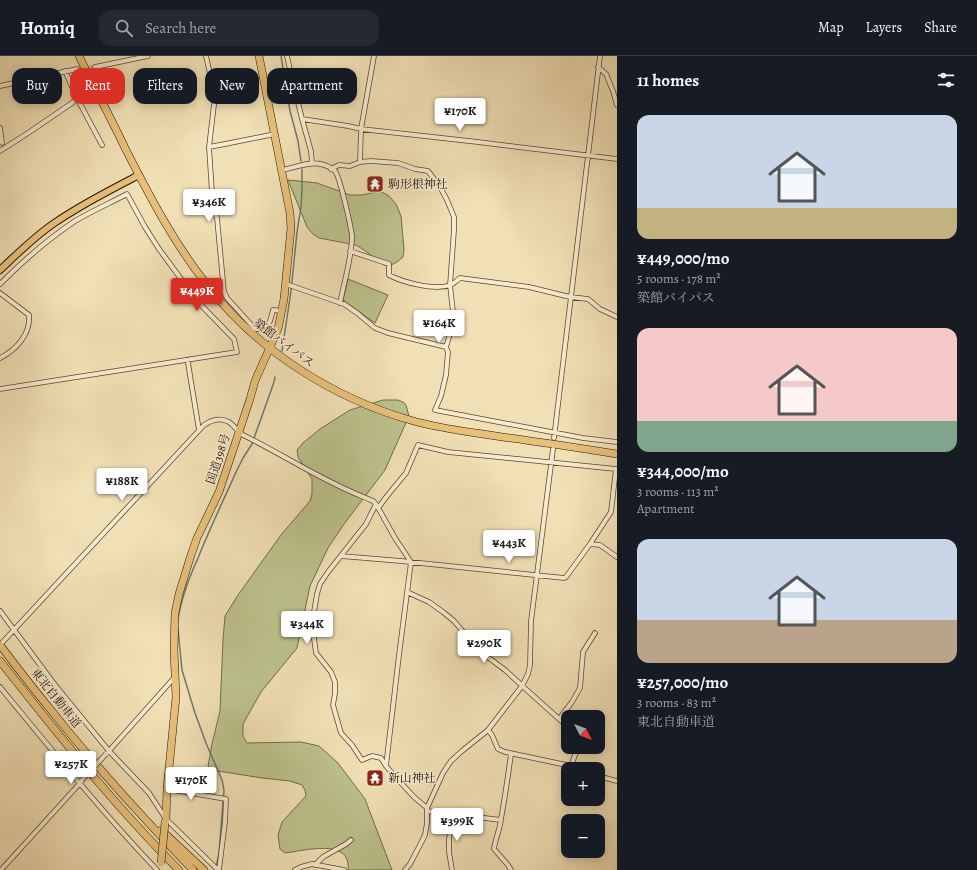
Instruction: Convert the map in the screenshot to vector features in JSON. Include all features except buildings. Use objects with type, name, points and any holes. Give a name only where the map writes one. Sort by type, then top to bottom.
[{"type":"highway","name":"築館バイパス","points":[[79,56],[139,175],[169,230],[193,268],[225,307],[269,348],[297,368],[328,387],[362,403],[410,420],[465,432],[617,454]]},
{"type":"highway","name":"国道398号","points":[[159,868],[166,821],[167,789],[176,697],[175,613],[179,594],[190,555],[219,492],[255,382],[278,329],[288,285],[290,213],[259,56]]},
{"type":"highway","name":"東北自動車道","points":[[0,645],[55,715],[128,800],[192,870]]},
{"type":"highway","name":"東北自動車道","points":[[0,661],[47,721],[128,816],[179,870]]},
{"type":"highway","points":[[128,800],[204,870]]},
{"type":"highway","points":[[128,816],[172,870]]},
{"type":"main road","points":[[0,270],[23,248],[54,223],[93,199],[139,175]]},
{"type":"street","points":[[95,66],[147,56]]},
{"type":"street","points":[[206,56],[215,96],[209,147],[213,208],[217,218],[224,292],[227,298],[256,329],[262,330],[267,327],[273,310],[282,311]]},
{"type":"street","points":[[287,56],[292,86],[296,94],[311,152],[312,163]]},
{"type":"street","points":[[360,162],[361,129],[374,56]]},
{"type":"street","points":[[554,438],[600,56]]},
{"type":"street","points":[[598,67],[606,74],[617,105]]},
{"type":"street","points":[[0,86],[70,70]]},
{"type":"street","points":[[65,71],[70,82]]},
{"type":"street","points":[[0,128],[1,143],[12,142],[20,139],[71,104]]},
{"type":"street","points":[[80,104],[102,145]]},
{"type":"street","points":[[302,119],[361,129],[471,141],[617,160]]},
{"type":"street","points":[[209,147],[275,134]]},
{"type":"street","points":[[0,151],[12,142]]},
{"type":"street","points":[[331,169],[339,165],[350,166],[360,162],[372,161],[398,163],[415,169],[428,171],[440,187],[447,200],[454,217],[450,286],[454,321],[446,347],[448,352],[446,375],[435,410],[583,438],[617,442]]},
{"type":"street","points":[[282,170],[312,163],[321,164],[335,171],[338,177],[352,236],[340,302]]},
{"type":"street","points":[[0,284],[39,248],[77,220],[127,194],[159,249],[198,302],[234,339],[236,352],[0,389]]},
{"type":"street","points":[[350,251],[389,264],[389,275],[396,279],[418,286],[450,286],[460,278],[530,287],[570,297],[588,299],[600,309],[617,317]]},
{"type":"street","points":[[288,285],[340,302],[357,313],[375,328],[388,334],[446,347]]},
{"type":"street","points":[[0,293],[29,315],[30,323],[24,338],[13,350],[0,358]]},
{"type":"street","points":[[190,359],[188,363],[199,430]]},
{"type":"street","points":[[0,645],[204,425],[212,420],[227,421],[233,424],[238,432],[334,484],[373,500],[411,562],[386,766]]},
{"type":"street","points":[[341,556],[564,578],[590,544],[611,512],[616,469],[448,452],[418,446],[406,474],[377,506],[366,524],[328,572],[320,584],[316,594],[312,624],[316,652],[331,672],[335,682],[333,705],[341,732],[362,760],[372,756],[381,758],[392,773],[427,810],[453,815],[501,820]]},
{"type":"street","points":[[405,870],[410,864],[425,835],[427,810],[443,773],[451,761],[488,730],[522,686],[528,674],[530,666],[531,621],[552,449]]},
{"type":"street","points":[[590,544],[600,545],[617,557]]},
{"type":"street","points":[[407,592],[429,602],[454,621],[485,655],[498,664],[559,719],[572,702],[580,688],[583,652],[595,633]]},
{"type":"street","points":[[0,611],[13,631],[108,752],[149,794],[166,821],[218,870]]},
{"type":"street","points":[[1,870],[175,678]]},
{"type":"street","points":[[0,687],[138,850],[159,868]]},
{"type":"street","points":[[488,730],[492,735],[498,749],[511,754],[561,764]]},
{"type":"street","points":[[511,754],[501,820],[494,850],[511,870]]},
{"type":"street","points":[[605,778],[617,781]]},
{"type":"street","points":[[167,789],[226,799],[225,822],[218,870]]},
{"type":"street","points":[[452,870],[449,852],[449,839],[453,815]]},
{"type":"street","points":[[315,865],[323,857],[351,840]]},
{"type":"street","points":[[295,870],[312,864],[344,870]]},
{"type":"green space","points":[[288,180],[317,183],[350,195],[362,195],[380,191],[389,196],[396,204],[401,216],[404,249],[403,257],[389,266],[384,265],[356,245],[319,238],[313,234],[307,227]]},
{"type":"green space","points":[[348,279],[388,295],[375,323],[343,300]]},
{"type":"green space","points":[[383,400],[398,400],[403,402],[406,405],[409,416],[385,470],[344,524],[328,548],[310,586],[297,648],[261,692],[243,724],[243,736],[247,743],[301,742],[319,746],[338,763],[365,799],[392,870],[348,870],[347,860],[342,853],[335,850],[325,848],[285,853],[280,849],[278,835],[282,822],[306,796],[302,785],[290,781],[212,770],[208,766],[220,711],[225,616],[238,595],[281,535],[310,501],[312,494],[312,479],[298,457],[297,450],[320,429],[350,410]]},
{"type":"waterway","points":[[281,56],[290,111],[298,141],[301,161]]},
{"type":"waterway","points":[[282,351],[301,207],[302,169]]},
{"type":"waterway","points":[[178,620],[183,596],[192,573],[237,470],[252,444],[275,377]]},
{"type":"waterway","points":[[178,629],[182,670],[195,713],[222,780],[224,790],[219,853],[216,868]]},
{"type":"tunnel","points":[[86,68],[95,67]]},
{"type":"place","name":"駒形根神社","points":[[375,184]]},
{"type":"place","name":"新山神社","points":[[375,778]]}]
